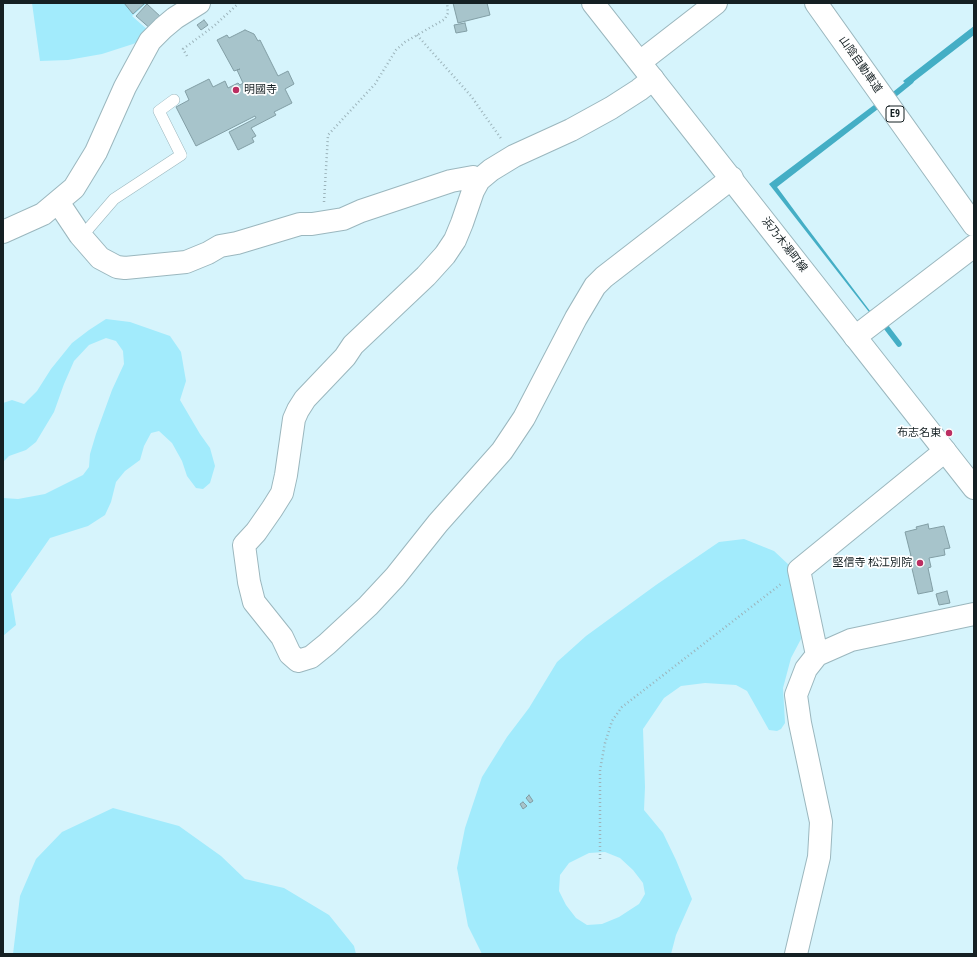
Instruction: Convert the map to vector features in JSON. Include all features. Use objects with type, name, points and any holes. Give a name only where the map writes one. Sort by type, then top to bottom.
[{"type":"main road","points":[[3,232],[43,214],[74,188],[96,152],[125,86],[150,41],[175,18],[199,3]]},
{"type":"main road","name":"浜乃木湯町線","points":[[593,3],[974,488]]},
{"type":"main road","points":[[640,62],[716,3]]},
{"type":"main road","name":"山陰自動車道","points":[[816,3],[974,225]]},
{"type":"main road","name":"山陰自動車道","points":[[832,3],[974,203]]},
{"type":"main road","points":[[654,79],[611,108],[577,127],[514,156],[491,170],[480,180],[473,191],[455,240],[444,255],[426,276],[353,345],[341,361],[305,399],[298,410],[294,419],[282,493],[256,532],[244,545],[249,582],[254,602],[282,637],[290,654],[298,661],[311,657],[328,644],[368,606],[438,523],[502,451],[524,418],[576,318],[595,286],[604,277],[732,178]]},
{"type":"main road","points":[[58,202],[80,234],[100,258],[117,267],[125,268],[186,262],[208,253],[220,246],[237,243],[300,224],[343,219],[361,211],[451,181],[474,177],[480,180]]},
{"type":"main road","points":[[855,337],[974,246]]},
{"type":"main road","points":[[817,654],[799,570],[945,451]]},
{"type":"main road","points":[[796,954],[819,857],[821,822],[800,723],[796,695],[806,669],[817,654],[851,640],[974,614]]},
{"type":"lane","points":[[80,234],[89,228],[114,199],[181,155],[159,111],[174,100]]},
{"type":"path","points":[[187,56],[183,49],[214,26],[239,3]]},
{"type":"path","points":[[323,222],[328,135],[375,84],[396,50],[404,42],[445,19],[448,13],[447,3]]},
{"type":"path","points":[[417,35],[471,96],[514,156]]},
{"type":"path","points":[[600,859],[600,770],[612,721],[622,706],[799,570]]},
{"type":"shaded area","points":[[32,3],[147,3],[132,16],[150,32],[142,40],[102,54],[68,60],[40,61]]},
{"type":"shaded area","points":[[974,26],[974,35],[908,86],[903,81]]},
{"type":"shaded area","points":[[874,105],[878,109],[777,187],[870,311],[869,312],[769,184]]},
{"type":"shaded area","points":[[106,319],[130,322],[170,336],[181,352],[186,381],[180,400],[210,448],[215,466],[210,483],[203,489],[196,488],[187,476],[182,461],[172,443],[159,431],[151,433],[144,446],[140,460],[125,471],[116,482],[111,502],[105,515],[88,526],[50,538],[11,594],[16,625],[3,636],[3,498],[18,499],[45,494],[83,475],[89,467],[90,454],[96,434],[112,390],[124,364],[123,351],[116,341],[106,338],[89,345],[74,361],[54,412],[36,442],[26,450],[9,456],[3,462],[3,403],[12,400],[24,404],[37,391],[51,369],[72,343]]},
{"type":"shaded area","points":[[744,539],[774,551],[789,565],[797,585],[801,639],[791,658],[783,688],[785,723],[781,729],[777,731],[769,730],[747,691],[736,685],[705,683],[681,686],[664,698],[643,729],[645,787],[644,810],[663,833],[692,899],[676,935],[671,954],[482,954],[468,926],[457,868],[465,828],[482,777],[507,737],[529,708],[557,662],[586,636],[656,585],[719,542]],"holes":[[[605,852],[620,858],[633,870],[643,883],[645,894],[639,904],[619,917],[602,924],[587,925],[576,918],[566,905],[559,891],[560,875],[569,863],[589,853]]]},
{"type":"shaded area","points":[[113,808],[179,826],[221,856],[245,879],[284,888],[329,915],[354,946],[356,954],[13,954],[20,896],[36,859],[62,832]]},
{"type":"building","points":[[124,3],[145,3],[133,14]]},
{"type":"building","points":[[453,3],[487,3],[490,15],[458,23]]},
{"type":"building","points":[[147,4],[162,18],[152,30],[136,16]]},
{"type":"building","points":[[204,20],[208,25],[201,30],[197,25]]},
{"type":"building","points":[[465,23],[467,31],[456,33],[454,25]]},
{"type":"building","name":"明國寺","points":[[245,30],[254,34],[258,41],[260,40],[278,76],[288,71],[294,84],[285,89],[292,103],[274,112],[276,115],[251,128],[256,136],[252,138],[254,142],[238,150],[229,132],[256,118],[255,116],[196,146],[176,107],[189,100],[185,91],[209,79],[213,87],[225,81],[228,88],[238,83],[240,85],[243,83],[237,70],[234,71],[217,40],[227,35],[229,38]]},
{"type":"building","name":"堅信寺 松江別院","points":[[928,524],[929,529],[944,526],[950,548],[944,549],[945,555],[929,558],[931,567],[928,568],[933,591],[918,594],[905,532]]},
{"type":"building","points":[[947,591],[950,603],[939,605],[936,594]]},
{"type":"building","points":[[529,795],[533,801],[530,803],[526,798]]},
{"type":"building","points":[[523,802],[527,806],[523,809],[520,804]]},
{"type":"waterway","points":[[890,98],[911,81]]},
{"type":"waterway","points":[[886,327],[899,344]]},
{"type":"place","name":"明國寺","points":[[236,90]]},
{"type":"place","name":"布志名東","points":[[949,433]]},
{"type":"place","name":"堅信寺 松江別院","points":[[920,563]]}]
